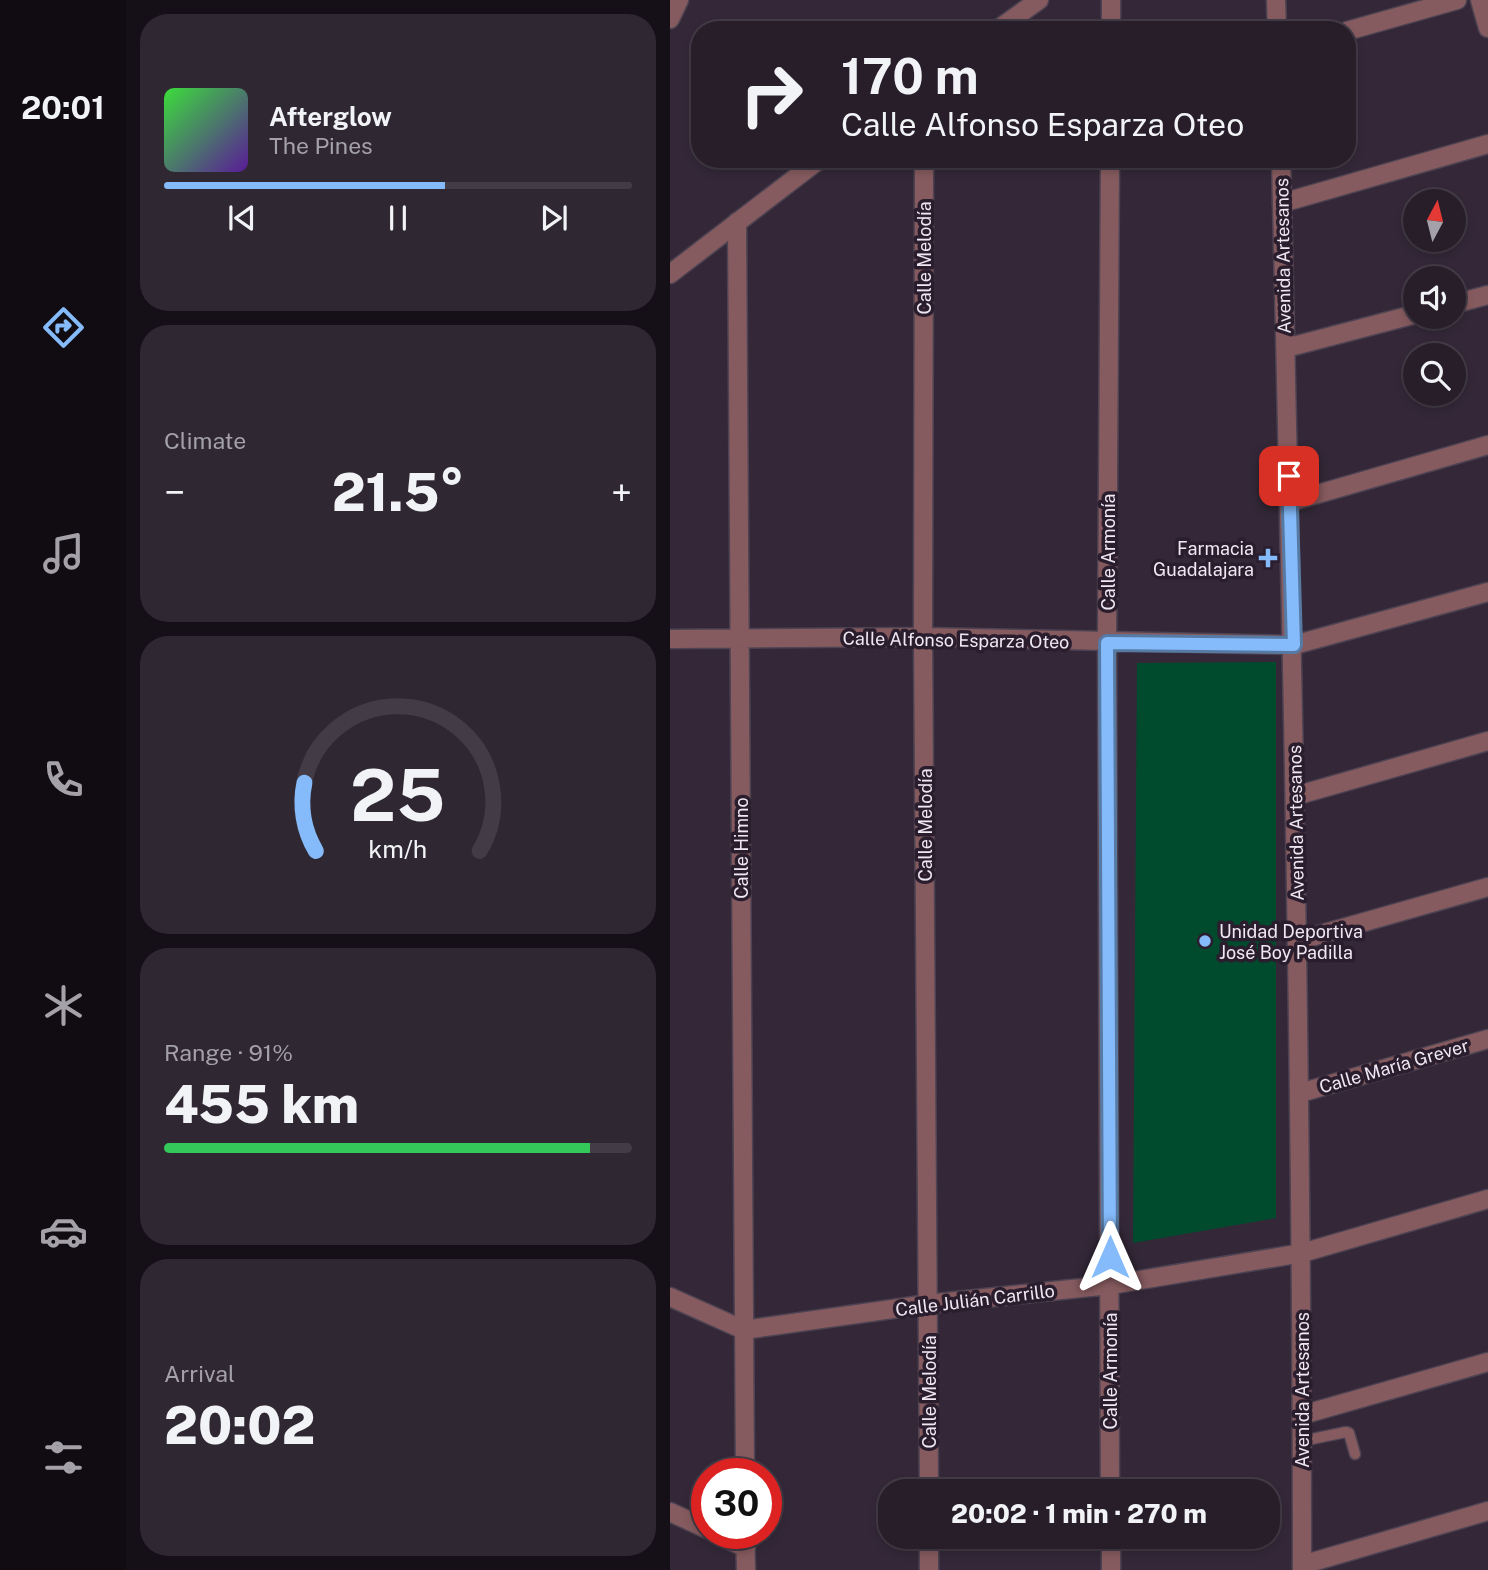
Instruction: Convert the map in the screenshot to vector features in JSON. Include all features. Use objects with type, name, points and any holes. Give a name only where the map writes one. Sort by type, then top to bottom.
[{"type":"street","points":[[670,19],[679,0]]},
{"type":"street","points":[[1010,21],[1039,0]]},
{"type":"street","points":[[1111,0],[1111,21]]},
{"type":"street","points":[[1276,0],[1277,21]]},
{"type":"street","points":[[1356,28],[1457,0]]},
{"type":"street","points":[[1480,0],[1488,28]]},
{"type":"street","points":[[1282,203],[1488,144]]},
{"type":"street","points":[[670,274],[808,168]]},
{"type":"street","name":"Calle Melodía","points":[[924,168],[923,637],[929,1479]]},
{"type":"street","name":"Calle Armonía","points":[[1110,168],[1107,643],[1110,1479]]},
{"type":"street","name":"Avenida Artesanos","points":[[1281,168],[1294,645],[1302,1253],[1302,1567]]},
{"type":"street","name":"Calle Himno","points":[[736,222],[745,1458]]},
{"type":"street","points":[[1466,301],[1488,295]]},
{"type":"street","points":[[1286,348],[1403,317]]},
{"type":"street","points":[[1290,502],[1488,445]]},
{"type":"street","name":"Calle Alfonso Esparza Oteo","points":[[670,639],[923,637],[1294,645],[1488,592]]},
{"type":"street","points":[[1295,796],[1488,741]]},
{"type":"street","points":[[1297,941],[1488,887]]},
{"type":"street","name":"Calle María Grever","points":[[1300,1093],[1488,1039]]},
{"type":"street","name":"Calle Julián Carrillo","points":[[744,1330],[928,1304],[1110,1285],[1302,1253],[1488,1199]]},
{"type":"street","points":[[670,1297],[744,1330]]},
{"type":"street","points":[[1302,1415],[1488,1362]]},
{"type":"street","points":[[1302,1567],[1488,1511]]},
{"type":"street","points":[[670,1512],[691,1522]]},
{"type":"street","points":[[746,1549],[746,1570]]},
{"type":"street","points":[[929,1549],[929,1570]]},
{"type":"street","points":[[1111,1549],[1111,1570]]},
{"type":"lane","points":[[1302,1441],[1346,1432],[1349,1433],[1355,1454]]},
{"type":"green space","name":"Unidad Deportiva José Boy Padilla","points":[[1276,662],[1276,1218],[1133,1243],[1137,663]]},
{"type":"place","name":"Farmacia Guadalajara","points":[[1268,558]]},
{"type":"place","name":"Unidad Deportiva José Boy Padilla","points":[[1205,941]]},
{"type":"route","points":[[1110,1257],[1107,643],[1294,645],[1289,476]]}]
